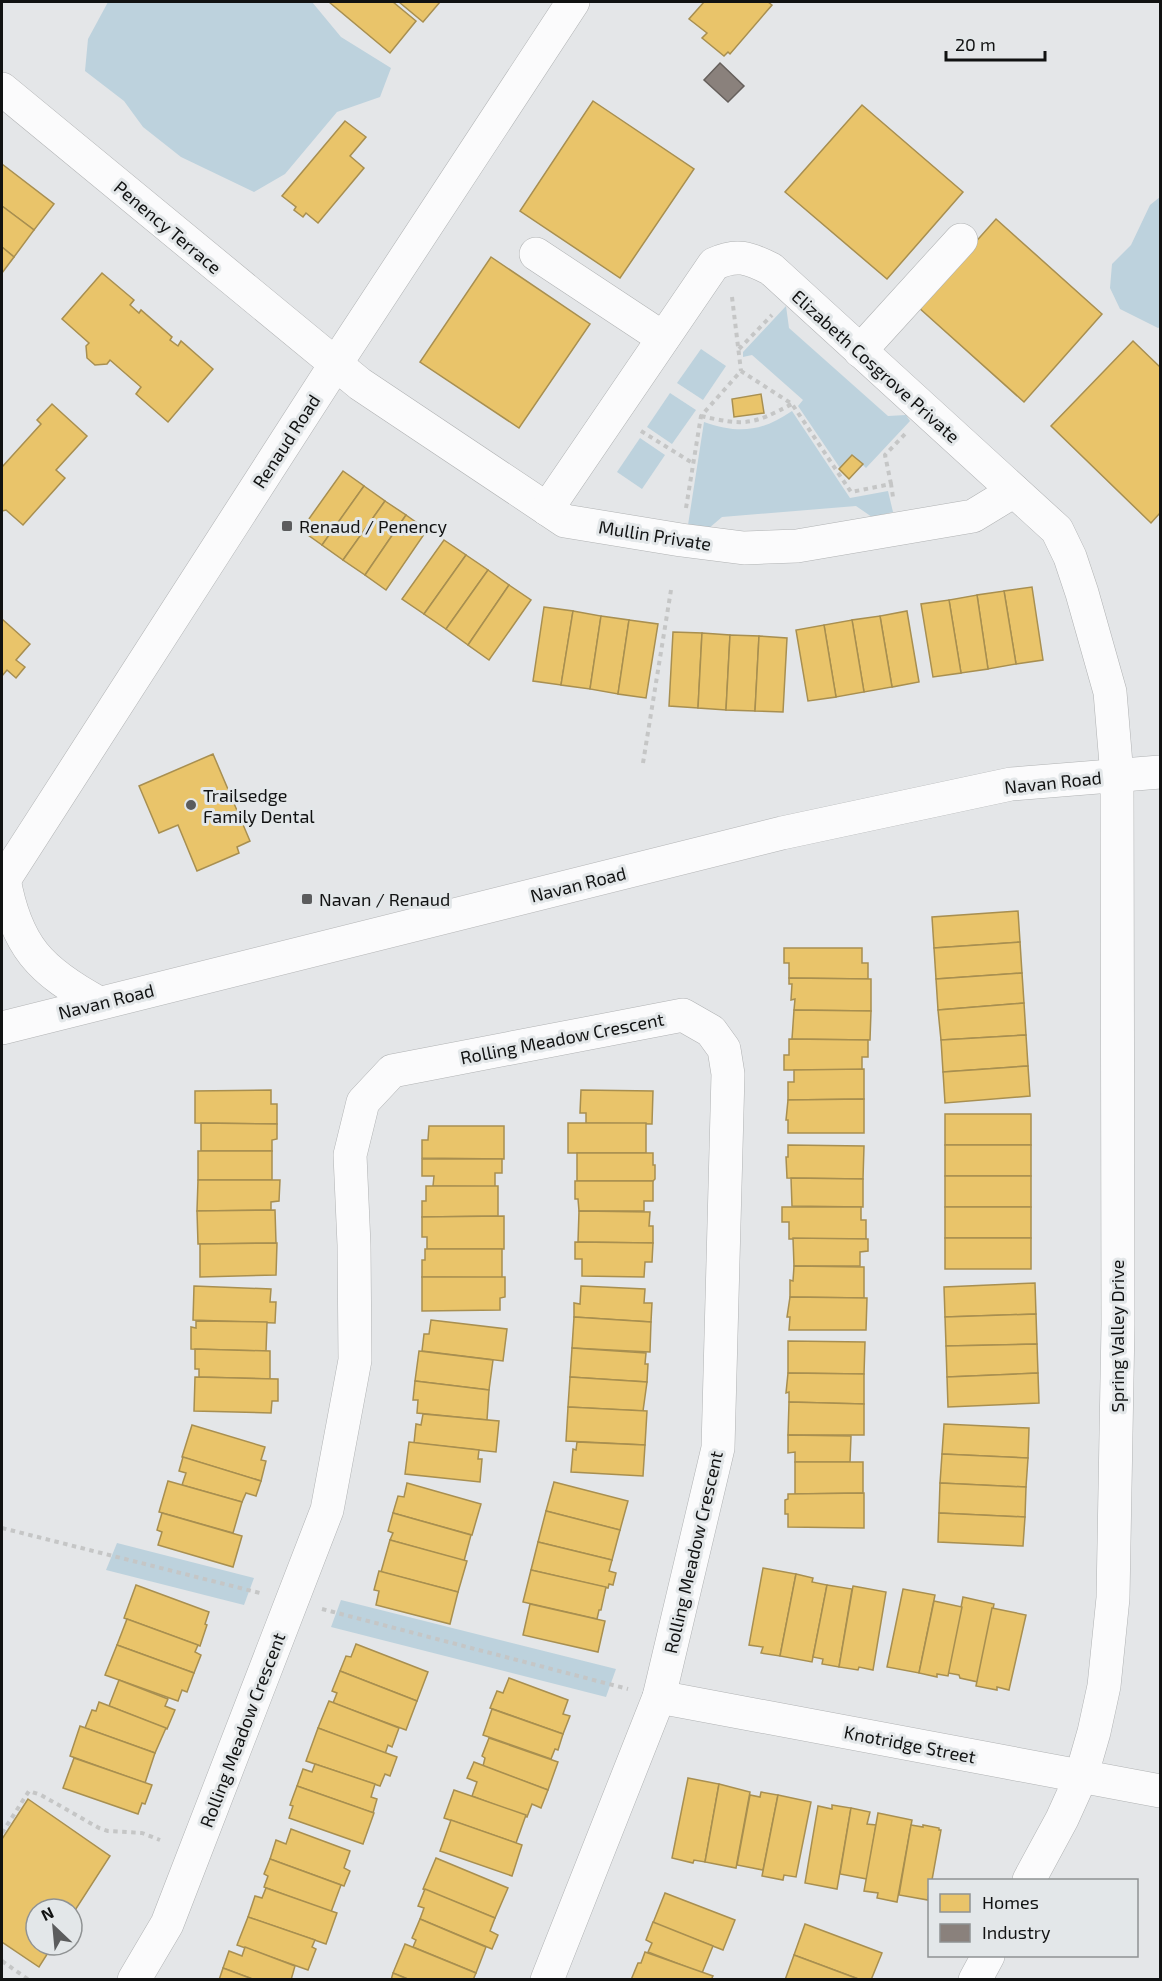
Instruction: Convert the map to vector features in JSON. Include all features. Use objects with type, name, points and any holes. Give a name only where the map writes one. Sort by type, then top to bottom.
[{"type":"street","name":"Renaud Road","points":[[3,881],[335,364],[573,2]]},
{"type":"street","name":"Penency Terrace","points":[[2,89],[335,364]]},
{"type":"street","points":[[860,351],[961,240]]},
{"type":"street","points":[[536,254],[663,338]]},
{"type":"street","name":"Elizabeth Cosgrove Private","points":[[547,508],[714,264],[727,258],[750,258],[771,269],[1057,530],[1070,557],[1110,692],[1117,776]]},
{"type":"street","name":"Mullin Private","points":[[335,364],[360,384],[565,521],[744,548],[797,546],[973,516],[1014,491]]},
{"type":"street","name":"Navan Road","points":[[2,1028],[782,833],[1011,784],[1161,772]]},
{"type":"street","name":"Spring Valley Drive","points":[[1030,1879],[1081,1777],[1104,1686],[1113,1598],[1118,1324],[1117,776]]},
{"type":"street","points":[[3,881],[8,906],[17,930],[36,958],[51,973],[73,989],[99,1003]]},
{"type":"street","name":"Rolling Meadow Crescent","points":[[134,1980],[167,1924],[327,1510],[355,1360],[354,1245],[350,1155],[363,1102],[392,1071],[683,1015],[711,1031],[724,1048],[728,1074],[718,1448],[659,1697],[547,1980]]},
{"type":"street","name":"Knotridge Street","points":[[659,1697],[1161,1791]]},
{"type":"street","points":[[975,1980],[987,1957]]},
{"type":"path","points":[[686,514],[701,416],[741,371],[731,292]]},
{"type":"path","points":[[739,349],[776,311]]},
{"type":"path","points":[[741,371],[792,404],[850,492],[891,484]]},
{"type":"path","points":[[701,416],[732,423],[760,421],[792,404]]},
{"type":"path","points":[[634,427],[693,464]]},
{"type":"path","points":[[894,503],[885,455],[907,432]]},
{"type":"path","points":[[643,763],[671,590]]},
{"type":"path","points":[[2,1528],[659,1697]]},
{"type":"path","points":[[2,1833],[29,1791],[41,1795],[99,1828],[108,1831],[141,1833],[160,1840]]},
{"type":"path","points":[[2,1961],[29,1980]]},
{"type":"shaded area","points":[[108,2],[312,2],[341,37],[391,68],[380,97],[337,112],[285,174],[254,192],[181,157],[143,127],[124,101],[85,71],[88,39]]},
{"type":"shaded area","points":[[1160,197],[1160,327],[1158,328],[1120,309],[1110,288],[1112,264],[1131,245],[1150,205]]},
{"type":"shaded area","points":[[786,306],[789,328],[888,416],[906,415],[910,421],[866,468],[852,455],[840,468],[798,406],[803,400],[752,355],[743,357],[743,352]]},
{"type":"shaded area","points":[[701,349],[726,366],[703,400],[677,383]]},
{"type":"shaded area","points":[[670,393],[696,410],[672,444],[647,427]]},
{"type":"shaded area","points":[[792,411],[850,498],[888,491],[893,512],[872,517],[856,506],[722,517],[708,529],[688,525],[704,422],[728,428],[750,429],[770,423]]},
{"type":"shaded area","points":[[640,438],[665,455],[642,489],[617,472]]},
{"type":"shaded area","points":[[117,1543],[254,1578],[244,1605],[106,1570]]},
{"type":"shaded area","points":[[341,1600],[616,1669],[606,1697],[331,1627]]},
{"type":"building: Homes","points":[[329,2],[393,2],[416,21],[390,53]]},
{"type":"building: Homes","points":[[399,2],[440,2],[423,22]]},
{"type":"building: Homes","points":[[704,2],[768,2],[772,5],[730,54],[728,52],[724,56],[702,38],[707,33],[689,19]]},
{"type":"building: Homes","points":[[593,101],[694,169],[620,278],[520,211]]},
{"type":"building: Homes","points":[[862,105],[963,192],[887,279],[785,192]]},
{"type":"building: Homes","points":[[345,121],[366,137],[350,156],[364,168],[318,223],[306,213],[303,217],[294,210],[296,207],[282,196]]},
{"type":"building: Homes","points":[[2,164],[54,204],[34,230],[2,206]]},
{"type":"building: Homes","points":[[2,206],[34,230],[14,257],[2,247]]},
{"type":"building: Homes","points":[[996,219],[1102,314],[1024,402],[918,307]]},
{"type":"building: Homes","points":[[2,247],[14,257],[2,273]]},
{"type":"building: Homes","points":[[491,257],[590,324],[519,428],[420,362]]},
{"type":"building: Homes","points":[[102,273],[134,300],[130,305],[139,313],[141,310],[172,337],[170,340],[178,346],[181,341],[213,369],[168,422],[136,394],[141,387],[110,360],[107,364],[95,365],[87,358],[86,346],[89,343],[62,319]]},
{"type":"building: Homes","points":[[1133,341],[1160,367],[1160,513],[1151,523],[1051,426]]},
{"type":"building: Homes","points":[[761,394],[764,413],[734,417],[732,399]]},
{"type":"building: Homes","points":[[52,404],[87,436],[56,470],[65,478],[23,525],[6,510],[2,511],[2,467],[41,424],[37,420]]},
{"type":"building: Homes","points":[[852,455],[863,464],[849,479],[839,469]]},
{"type":"building: Homes","points":[[343,471],[364,486],[322,545],[301,530]]},
{"type":"building: Homes","points":[[364,486],[385,501],[343,560],[322,545]]},
{"type":"building: Homes","points":[[385,501],[406,515],[365,575],[343,560]]},
{"type":"building: Homes","points":[[406,515],[427,530],[386,590],[365,575]]},
{"type":"building: Homes","points":[[444,540],[466,555],[424,614],[402,599]]},
{"type":"building: Homes","points":[[466,555],[488,570],[446,629],[424,614]]},
{"type":"building: Homes","points":[[488,570],[509,585],[468,645],[446,629]]},
{"type":"building: Homes","points":[[509,585],[531,600],[489,660],[468,645]]},
{"type":"building: Homes","points":[[1032,587],[1043,660],[1016,664],[1004,591]]},
{"type":"building: Homes","points":[[1004,591],[1016,664],[988,669],[977,595]]},
{"type":"building: Homes","points":[[977,595],[988,669],[961,673],[949,600]]},
{"type":"building: Homes","points":[[949,600],[961,673],[933,677],[921,604]]},
{"type":"building: Homes","points":[[544,607],[573,611],[561,685],[533,681]]},
{"type":"building: Homes","points":[[573,611],[601,616],[590,689],[561,685]]},
{"type":"building: Homes","points":[[907,611],[919,682],[892,687],[880,616]]},
{"type":"building: Homes","points":[[601,616],[629,620],[618,694],[590,689]]},
{"type":"building: Homes","points":[[880,616],[892,687],[864,692],[852,620]]},
{"type":"building: Homes","points":[[2,619],[30,644],[16,660],[25,667],[16,678],[7,670],[2,676]]},
{"type":"building: Homes","points":[[629,620],[658,624],[646,698],[618,694]]},
{"type":"building: Homes","points":[[852,620],[864,692],[836,697],[824,625]]},
{"type":"building: Homes","points":[[824,625],[836,697],[808,701],[796,630]]},
{"type":"building: Homes","points":[[673,632],[702,633],[698,708],[669,706]]},
{"type":"building: Homes","points":[[702,633],[730,635],[726,710],[698,708]]},
{"type":"building: Homes","points":[[730,635],[759,636],[755,711],[726,710]]},
{"type":"building: Homes","points":[[759,636],[787,638],[783,712],[755,711]]},
{"type":"building: Homes","name":"Trailsedge Family Dental","points":[[213,754],[250,841],[237,847],[239,853],[197,871],[178,825],[159,833],[139,786]]},
{"type":"building: Homes","points":[[1018,911],[1020,942],[934,948],[932,917]]},
{"type":"building: Homes","points":[[1020,942],[1022,973],[936,979],[934,948]]},
{"type":"building: Homes","points":[[784,948],[862,948],[862,963],[868,963],[868,979],[789,978],[789,963],[784,963]]},
{"type":"building: Homes","points":[[1022,973],[1024,1003],[938,1010],[936,979]]},
{"type":"building: Homes","points":[[789,978],[871,979],[871,1011],[794,1010],[795,999],[791,1000],[792,984],[789,984]]},
{"type":"building: Homes","points":[[1024,1003],[1026,1035],[941,1040],[938,1010]]},
{"type":"building: Homes","points":[[794,1010],[871,1011],[870,1040],[792,1039]]},
{"type":"building: Homes","points":[[1026,1035],[1028,1066],[943,1072],[941,1040]]},
{"type":"building: Homes","points":[[789,1039],[868,1040],[868,1057],[862,1057],[862,1070],[784,1070],[784,1055],[789,1055]]},
{"type":"building: Homes","points":[[1028,1066],[1030,1096],[945,1103],[943,1072]]},
{"type":"building: Homes","points":[[864,1069],[864,1099],[788,1100],[788,1082],[794,1082],[794,1070]]},
{"type":"building: Homes","points":[[271,1090],[271,1104],[277,1104],[277,1124],[195,1123],[195,1091]]},
{"type":"building: Homes","points":[[581,1090],[653,1091],[652,1124],[586,1123],[586,1113],[580,1113]]},
{"type":"building: Homes","points":[[864,1099],[864,1133],[788,1133],[788,1120],[786,1120],[788,1100]]},
{"type":"building: Homes","points":[[945,1114],[1031,1114],[1031,1145],[945,1145]]},
{"type":"building: Homes","points":[[201,1123],[277,1124],[277,1139],[272,1140],[272,1151],[201,1151]]},
{"type":"building: Homes","points":[[568,1123],[646,1123],[646,1153],[568,1153]]},
{"type":"building: Homes","points":[[429,1126],[504,1126],[504,1159],[422,1158],[422,1140],[428,1140]]},
{"type":"building: Homes","points":[[788,1145],[864,1146],[863,1179],[787,1178]]},
{"type":"building: Homes","points":[[945,1145],[1031,1145],[1031,1176],[945,1176]]},
{"type":"building: Homes","points":[[198,1151],[272,1151],[272,1180],[198,1180]]},
{"type":"building: Homes","points":[[577,1153],[653,1153],[655,1179],[653,1181],[577,1181]]},
{"type":"building: Homes","points":[[422,1159],[502,1159],[502,1173],[495,1173],[495,1187],[433,1186],[434,1176],[422,1176]]},
{"type":"building: Homes","points":[[945,1176],[1031,1176],[1031,1207],[945,1207]]},
{"type":"building: Homes","points":[[791,1178],[863,1179],[863,1207],[792,1206]]},
{"type":"building: Homes","points":[[198,1180],[280,1180],[279,1201],[271,1202],[271,1210],[197,1211]]},
{"type":"building: Homes","points":[[575,1181],[653,1181],[653,1201],[644,1201],[644,1211],[579,1211],[578,1199],[575,1199]]},
{"type":"building: Homes","points":[[426,1186],[498,1186],[498,1216],[422,1217],[422,1201],[426,1201]]},
{"type":"building: Homes","points":[[782,1207],[861,1207],[861,1220],[866,1220],[866,1239],[789,1239],[789,1222],[782,1222]]},
{"type":"building: Homes","points":[[945,1207],[1031,1207],[1031,1238],[945,1238]]},
{"type":"building: Homes","points":[[275,1210],[276,1243],[198,1244],[197,1211]]},
{"type":"building: Homes","points":[[579,1211],[650,1212],[649,1226],[653,1226],[653,1243],[578,1242]]},
{"type":"building: Homes","points":[[504,1216],[504,1249],[427,1249],[427,1237],[422,1237],[422,1217]]},
{"type":"building: Homes","points":[[793,1238],[868,1239],[868,1251],[860,1252],[860,1266],[794,1266]]},
{"type":"building: Homes","points":[[945,1238],[1031,1238],[1031,1269],[945,1269]]},
{"type":"building: Homes","points":[[575,1242],[653,1243],[652,1262],[645,1262],[644,1277],[582,1276],[582,1259],[575,1259]]},
{"type":"building: Homes","points":[[277,1243],[276,1275],[200,1277],[200,1244]]},
{"type":"building: Homes","points":[[425,1249],[502,1249],[502,1278],[422,1277],[422,1260],[425,1260]]},
{"type":"building: Homes","points":[[794,1266],[864,1267],[864,1298],[790,1297],[790,1280],[793,1281]]},
{"type":"building: Homes","points":[[422,1277],[505,1277],[505,1297],[500,1298],[500,1310],[422,1311]]},
{"type":"building: Homes","points":[[1035,1283],[1036,1314],[945,1317],[944,1287]]},
{"type":"building: Homes","points":[[194,1286],[271,1289],[270,1302],[276,1302],[275,1323],[193,1320]]},
{"type":"building: Homes","points":[[581,1286],[645,1289],[644,1303],[652,1303],[651,1322],[574,1317],[574,1303],[580,1304]]},
{"type":"building: Homes","points":[[790,1297],[867,1298],[866,1330],[789,1330],[790,1317],[787,1317]]},
{"type":"building: Homes","points":[[1036,1314],[1037,1344],[946,1346],[945,1317]]},
{"type":"building: Homes","points":[[574,1317],[651,1322],[650,1352],[572,1348]]},
{"type":"building: Homes","points":[[431,1320],[507,1329],[503,1361],[422,1351],[424,1334],[429,1334]]},
{"type":"building: Homes","points":[[196,1321],[267,1322],[266,1351],[191,1349],[191,1327],[196,1328]]},
{"type":"building: Homes","points":[[788,1341],[865,1342],[864,1374],[788,1373]]},
{"type":"building: Homes","points":[[1037,1344],[1038,1373],[947,1377],[946,1346]]},
{"type":"building: Homes","points":[[572,1348],[646,1353],[647,1382],[570,1377]]},
{"type":"building: Homes","points":[[195,1349],[270,1351],[270,1379],[199,1377],[199,1369],[195,1369]]},
{"type":"building: Homes","points":[[419,1351],[493,1360],[489,1390],[415,1381]]},
{"type":"building: Homes","points":[[788,1373],[864,1374],[864,1404],[789,1402],[789,1392],[786,1393]]},
{"type":"building: Homes","points":[[1038,1373],[1039,1403],[948,1407],[947,1377]]},
{"type":"building: Homes","points":[[195,1377],[278,1379],[278,1401],[272,1401],[271,1413],[194,1411]]},
{"type":"building: Homes","points":[[570,1377],[647,1382],[643,1411],[568,1407]]},
{"type":"building: Homes","points":[[415,1381],[489,1390],[487,1420],[417,1413],[418,1400],[413,1400]]},
{"type":"building: Homes","points":[[789,1402],[864,1404],[864,1435],[788,1435]]},
{"type":"building: Homes","points":[[568,1407],[647,1411],[645,1445],[566,1441]]},
{"type":"building: Homes","points":[[423,1414],[499,1421],[496,1452],[414,1443],[416,1424],[421,1425]]},
{"type":"building: Homes","points":[[944,1424],[1029,1428],[1028,1458],[942,1454]]},
{"type":"building: Homes","points":[[192,1425],[265,1447],[261,1460],[266,1461],[261,1481],[182,1457]]},
{"type":"building: Homes","points":[[788,1435],[851,1436],[850,1462],[795,1462],[795,1452],[788,1453]]},
{"type":"building: Homes","points":[[409,1442],[479,1450],[478,1459],[482,1459],[480,1482],[405,1474]]},
{"type":"building: Homes","points":[[577,1442],[645,1445],[643,1476],[571,1472],[573,1449],[576,1450]]},
{"type":"building: Homes","points":[[942,1454],[1028,1458],[1026,1487],[940,1483]]},
{"type":"building: Homes","points":[[183,1457],[261,1481],[256,1496],[246,1493],[242,1502],[182,1485],[186,1473],[179,1471]]},
{"type":"building: Homes","points":[[795,1462],[863,1462],[863,1493],[795,1494]]},
{"type":"building: Homes","points":[[168,1481],[242,1502],[233,1533],[159,1512]]},
{"type":"building: Homes","points":[[554,1482],[628,1501],[620,1530],[546,1511]]},
{"type":"building: Homes","points":[[407,1483],[481,1504],[472,1535],[393,1513],[398,1496],[404,1497]]},
{"type":"building: Homes","points":[[940,1483],[1026,1487],[1025,1517],[939,1513]]},
{"type":"building: Homes","points":[[864,1493],[864,1528],[788,1527],[785,1500],[788,1499],[788,1494]]},
{"type":"building: Homes","points":[[546,1511],[620,1530],[612,1560],[538,1542]]},
{"type":"building: Homes","points":[[162,1513],[242,1536],[233,1567],[158,1545],[162,1532],[157,1530]]},
{"type":"building: Homes","points":[[393,1513],[471,1535],[464,1561],[390,1540],[393,1533],[388,1531]]},
{"type":"building: Homes","points":[[939,1513],[1025,1517],[1023,1546],[938,1542]]},
{"type":"building: Homes","points":[[390,1540],[467,1561],[458,1592],[381,1572]]},
{"type":"building: Homes","points":[[538,1542],[612,1560],[609,1571],[616,1573],[613,1585],[609,1584],[608,1588],[531,1570]]},
{"type":"building: Homes","points":[[763,1568],[796,1574],[780,1656],[761,1653],[763,1647],[749,1645]]},
{"type":"building: Homes","points":[[531,1570],[606,1587],[597,1619],[523,1602]]},
{"type":"building: Homes","points":[[379,1571],[458,1592],[450,1624],[376,1605],[379,1591],[374,1590]]},
{"type":"building: Homes","points":[[796,1574],[813,1578],[812,1582],[827,1585],[812,1662],[780,1656]]},
{"type":"building: Homes","points":[[136,1585],[209,1612],[200,1646],[124,1618]]},
{"type":"building: Homes","points":[[827,1585],[852,1589],[839,1667],[822,1664],[823,1659],[813,1657]]},
{"type":"building: Homes","points":[[853,1586],[886,1592],[873,1670],[839,1667]]},
{"type":"building: Homes","points":[[903,1589],[935,1595],[919,1673],[887,1667]]},
{"type":"building: Homes","points":[[963,1597],[994,1604],[978,1682],[948,1673]]},
{"type":"building: Homes","points":[[934,1601],[962,1607],[948,1676],[937,1674],[937,1677],[919,1673]]},
{"type":"building: Homes","points":[[530,1604],[605,1621],[598,1652],[523,1635]]},
{"type":"building: Homes","points":[[992,1608],[1026,1615],[1009,1690],[976,1686]]},
{"type":"building: Homes","points":[[127,1619],[198,1645],[195,1652],[201,1655],[194,1673],[117,1645]]},
{"type":"building: Homes","points":[[356,1644],[428,1672],[417,1701],[340,1671],[346,1656],[351,1657]]},
{"type":"building: Homes","points":[[117,1645],[194,1673],[187,1692],[182,1690],[178,1701],[105,1675]]},
{"type":"building: Homes","points":[[340,1671],[417,1701],[406,1730],[333,1703],[337,1693],[332,1691]]},
{"type":"building: Homes","points":[[509,1678],[568,1700],[563,1714],[570,1716],[563,1734],[490,1708],[497,1691],[503,1693]]},
{"type":"building: Homes","points":[[119,1680],[168,1699],[165,1706],[175,1710],[167,1729],[109,1706]]},
{"type":"building: Homes","points":[[329,1701],[399,1728],[392,1747],[388,1745],[385,1754],[318,1728]]},
{"type":"building: Homes","points":[[99,1702],[166,1728],[155,1753],[85,1728],[92,1710],[96,1711]]},
{"type":"building: Homes","points":[[492,1709],[563,1734],[558,1750],[555,1749],[551,1759],[483,1735]]},
{"type":"building: Homes","points":[[80,1726],[155,1753],[145,1783],[70,1756]]},
{"type":"building: Homes","points":[[318,1728],[397,1757],[390,1776],[385,1774],[380,1786],[306,1761]]},
{"type":"building: Homes","points":[[489,1738],[558,1762],[548,1790],[483,1766],[485,1758],[482,1756]]},
{"type":"building: Homes","points":[[74,1758],[152,1785],[145,1804],[142,1803],[138,1814],[63,1788]]},
{"type":"building: Homes","points":[[474,1762],[548,1790],[541,1808],[532,1804],[527,1817],[472,1796],[477,1782],[467,1778]]},
{"type":"building: Homes","points":[[315,1764],[375,1784],[371,1797],[377,1799],[373,1813],[297,1786],[303,1769],[312,1772]]},
{"type":"building: Homes","points":[[688,1778],[719,1784],[705,1862],[694,1860],[693,1863],[672,1858]]},
{"type":"building: Homes","points":[[719,1784],[750,1792],[736,1868],[705,1862]]},
{"type":"building: Homes","points":[[297,1786],[374,1813],[363,1844],[289,1818],[293,1806],[290,1805]]},
{"type":"building: Homes","points":[[454,1790],[526,1815],[516,1843],[444,1818]]},
{"type":"building: Homes","points":[[761,1792],[778,1795],[763,1870],[737,1865],[750,1795],[760,1797]]},
{"type":"building: Homes","points":[[778,1795],[811,1802],[796,1877],[784,1875],[783,1880],[762,1876]]},
{"type":"building: Homes","points":[[28,1799],[110,1856],[84,1897],[24,1897],[24,1957],[2,1942],[2,1839]]},
{"type":"building: Homes","points":[[832,1805],[851,1808],[837,1889],[805,1883],[818,1806],[832,1809]]},
{"type":"building: Homes","points":[[851,1808],[870,1812],[867,1824],[876,1825],[867,1879],[840,1874]]},
{"type":"building: Homes","points":[[878,1813],[912,1820],[897,1902],[877,1898],[878,1893],[864,1891]]},
{"type":"building: Homes","points":[[451,1820],[522,1845],[512,1876],[440,1851]]},
{"type":"building: Homes","points":[[911,1825],[939,1828],[941,1830],[932,1879],[928,1879],[928,1900],[899,1895]]},
{"type":"building: Homes","points":[[291,1829],[350,1851],[344,1868],[350,1871],[344,1886],[270,1859],[276,1840],[286,1844]]},
{"type":"building: Homes","points":[[436,1858],[508,1888],[495,1918],[423,1889]]},
{"type":"building: Homes","points":[[270,1859],[341,1885],[331,1912],[264,1887],[268,1876],[264,1874]]},
{"type":"building: Homes","points":[[266,1888],[337,1913],[326,1944],[248,1917],[255,1896],[262,1898]]},
{"type":"building: Homes","points":[[425,1889],[495,1918],[490,1931],[498,1935],[492,1949],[420,1919],[424,1908],[418,1906]]},
{"type":"building: Homes","points":[[665,1893],[735,1920],[723,1950],[653,1923]]},
{"type":"building: Homes","points":[[248,1917],[315,1940],[312,1947],[316,1949],[308,1970],[237,1945]]},
{"type":"building: Homes","points":[[420,1919],[486,1947],[476,1973],[413,1947],[416,1940],[412,1938]]},
{"type":"building: Homes","points":[[653,1922],[713,1946],[702,1973],[648,1952],[652,1943],[646,1940]]},
{"type":"building: Homes","points":[[805,1924],[882,1953],[871,1980],[861,1980],[794,1955]]},
{"type":"building: Homes","points":[[405,1944],[476,1973],[473,1980],[410,1980],[393,1973]]},
{"type":"building: Homes","points":[[245,1947],[295,1966],[291,1980],[255,1980],[223,1968],[229,1951],[242,1956]]},
{"type":"building: Homes","points":[[645,1952],[713,1976],[711,1980],[631,1980]]},
{"type":"building: Homes","points":[[794,1955],[861,1980],[785,1980]]},
{"type":"building: Homes","points":[[24,1957],[45,1957],[39,1967]]},
{"type":"building: Homes","points":[[223,1968],[255,1980],[219,1980]]},
{"type":"building: Homes","points":[[393,1973],[410,1980],[391,1980]]},
{"type":"building: Industry","points":[[720,63],[744,86],[728,102],[704,80]]},
{"type":"place","name":"Renaud / Penency","points":[[287,526]]},
{"type":"place","name":"Trailsedge Family Dental","points":[[191,805]]},
{"type":"place","name":"Navan / Renaud","points":[[307,899]]}]
